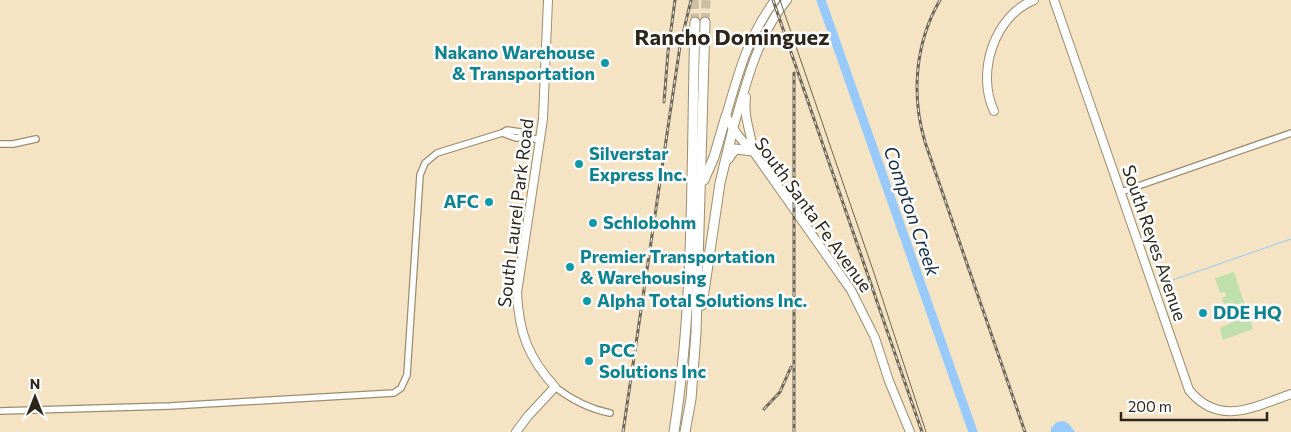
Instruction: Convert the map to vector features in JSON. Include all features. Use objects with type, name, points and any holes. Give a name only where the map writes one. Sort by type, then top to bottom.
[{"type":"main road","points":[[674,432],[686,330],[695,22]]},
{"type":"main road","points":[[685,432],[696,333],[702,185],[705,22]]},
{"type":"main road","points":[[690,204],[702,185],[714,157],[726,116]]},
{"type":"main road","points":[[696,333],[708,272],[720,183],[732,129]]},
{"type":"main road","points":[[720,183],[732,151],[738,148],[745,151],[753,151]]},
{"type":"street","name":"South Laurel Park Road","points":[[548,0],[543,119],[518,292],[518,316],[523,338],[533,360],[555,387],[573,400],[610,413]]},
{"type":"street","points":[[726,116],[743,59],[752,37],[775,0]]},
{"type":"street","name":"South Santa Fe Avenue","points":[[732,129],[748,79],[763,41],[780,8],[788,0]]},
{"type":"street","points":[[994,111],[986,82],[994,43],[1014,11],[1034,0]]},
{"type":"street","name":"South Reyes Avenue","points":[[1054,0],[1186,383],[1194,395],[1212,409],[1233,412],[1291,394]]},
{"type":"street","points":[[752,37],[763,41]]},
{"type":"street","points":[[748,79],[745,112],[753,151]]},
{"type":"street","name":"South Santa Fe Avenue","points":[[726,116],[732,129],[743,143],[753,151],[851,290],[875,338],[889,381],[910,432]]},
{"type":"street","points":[[0,411],[170,406],[394,393],[401,388],[407,375],[420,175],[425,164],[437,153],[502,133],[516,138],[526,137],[540,140]]},
{"type":"street","points":[[1121,192],[1291,133]]},
{"type":"street","points":[[0,144],[13,144],[36,139]]},
{"type":"street","points":[[516,432],[555,387]]},
{"type":"green space","points":[[1234,272],[1253,329],[1223,340],[1220,328],[1233,322],[1226,308],[1229,307],[1228,303],[1224,304],[1222,298],[1226,296],[1225,292],[1220,293],[1215,278]]},
{"type":"water","points":[[1064,421],[1075,432],[1051,432],[1051,428],[1057,422]]},
{"type":"waterway","name":"Compton Creek","points":[[821,0],[973,432]]},
{"type":"waterway","points":[[1161,284],[1291,239]]},
{"type":"tunnel","points":[[694,0],[695,22]]},
{"type":"tunnel","points":[[705,22],[706,0]]},
{"type":"tram line","points":[[780,0],[874,273],[926,432]]},
{"type":"railway","points":[[664,102],[675,0]]},
{"type":"railway","points":[[623,432],[680,46],[691,0]]},
{"type":"railway","points":[[773,0],[922,432]]},
{"type":"railway","points":[[940,0],[925,34],[918,70],[917,88],[921,124],[925,142],[1025,432]]},
{"type":"railway","points":[[794,73],[794,432]]},
{"type":"railway","points":[[764,409],[780,392],[791,367]]},
{"type":"place","name":"Nakano Warehouse & Transportation","points":[[605,63]]},
{"type":"place","name":"Silverstar Express Inc.","points":[[579,164]]},
{"type":"place","name":"AFC","points":[[489,202]]},
{"type":"place","name":"Schlobohm","points":[[593,223]]},
{"type":"place","name":"Premier Transportation & Warehousing","points":[[570,267]]},
{"type":"place","name":"Alpha Total Solutions Inc.","points":[[587,301]]},
{"type":"place","name":"DDE HQ","points":[[1203,313]]},
{"type":"place","name":"PCC Solutions Inc","points":[[589,361]]},
{"type":"district","name":"Rancho Dominguez","points":[[732,37]]}]
